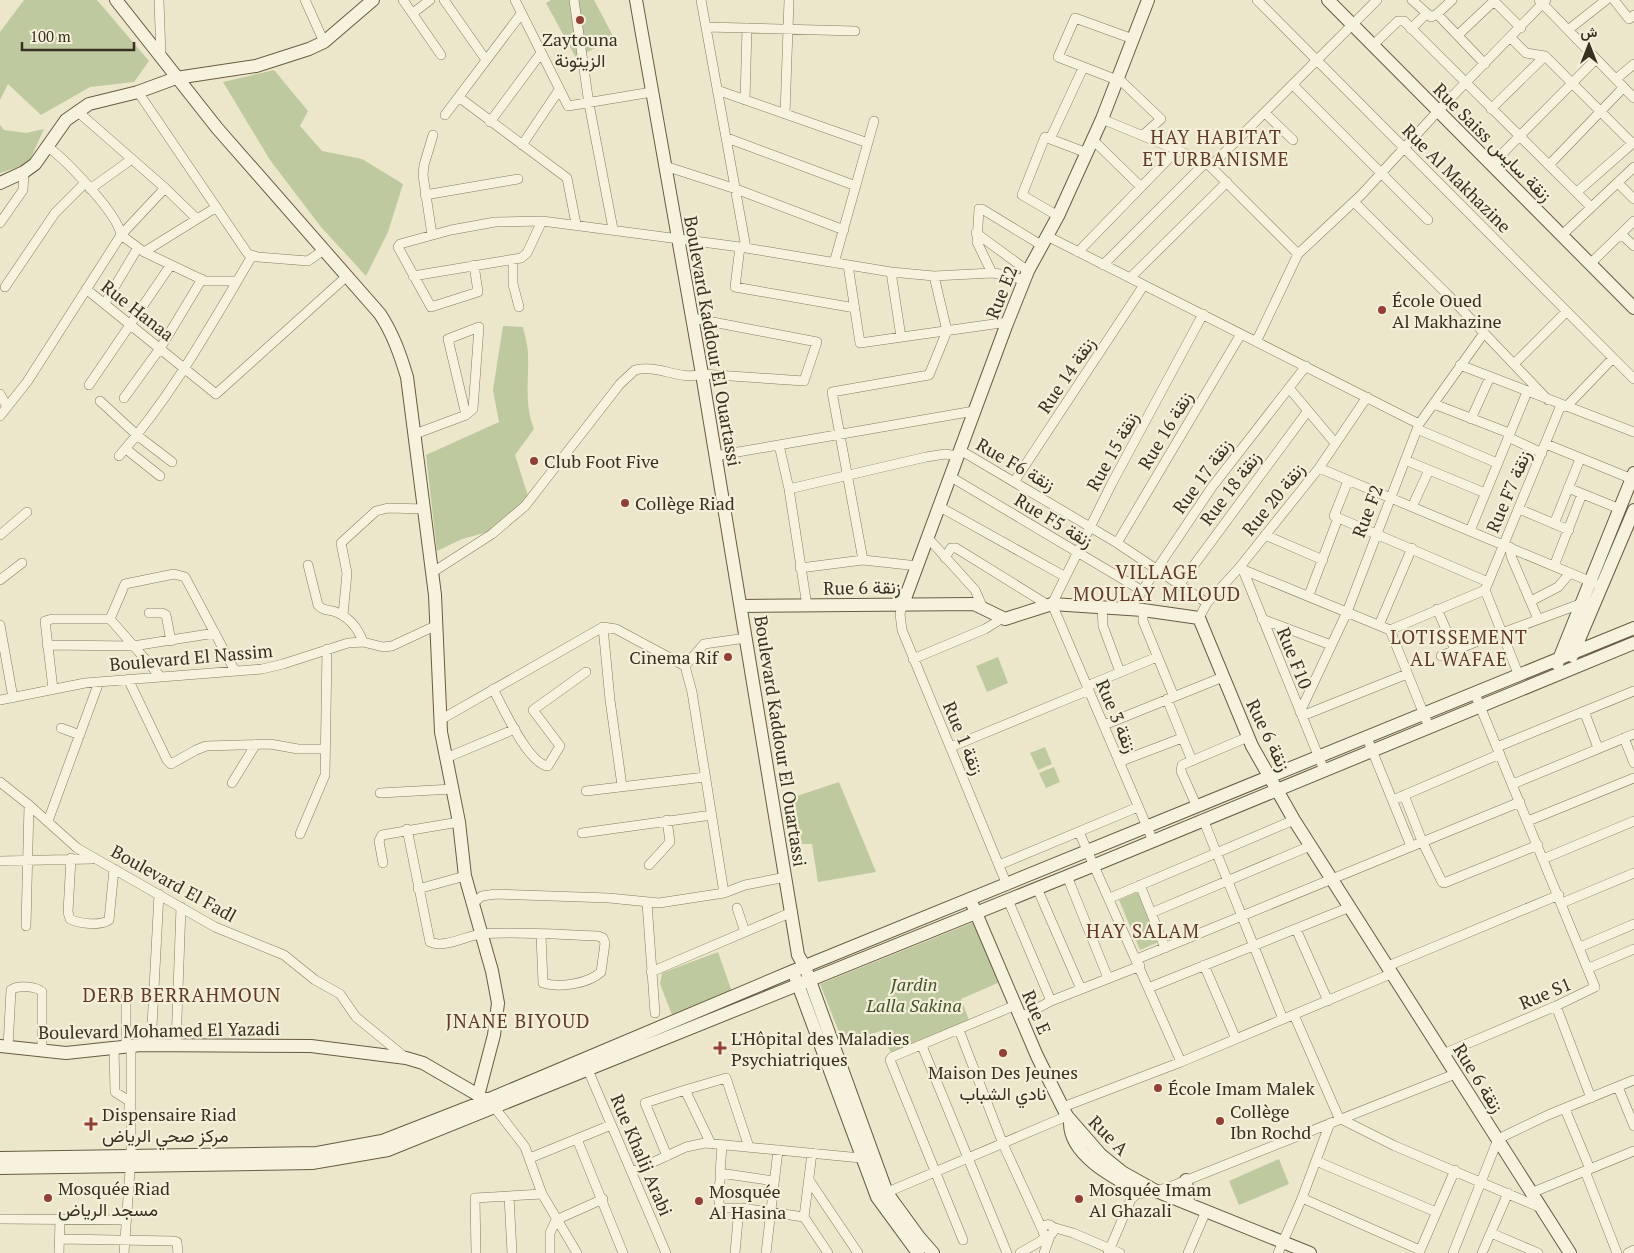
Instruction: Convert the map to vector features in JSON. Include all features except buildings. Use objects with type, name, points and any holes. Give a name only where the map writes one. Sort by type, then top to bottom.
[{"type":"street","points":[[116,0],[176,78],[283,205],[325,249],[380,314],[390,329],[407,377],[425,509],[437,625],[440,720],[446,758],[459,822],[465,876],[492,971],[498,1010],[487,1101],[518,1135],[530,1158],[542,1194],[577,1253]]},
{"type":"street","points":[[159,0],[161,58]]},
{"type":"street","points":[[305,0],[324,42]]},
{"type":"street","points":[[0,182],[24,172],[35,164],[66,120],[89,104],[138,92],[176,78],[256,66],[301,52],[324,42],[373,0]]},
{"type":"street","points":[[403,0],[441,55]]},
{"type":"street","points":[[412,13],[430,0]]},
{"type":"street","points":[[444,0],[486,60]]},
{"type":"street","points":[[515,0],[559,90],[570,106],[652,92]]},
{"type":"street","points":[[574,0],[589,104],[613,229]]},
{"type":"street","name":"Boulevard Kaddour El Ouartassi","points":[[636,0],[702,374],[792,912],[799,969]]},
{"type":"street","points":[[701,0],[736,189],[743,248],[735,287],[854,308]]},
{"type":"street","points":[[785,114],[789,0]]},
{"type":"street","name":"Rue E2","points":[[903,604],[1026,276],[1058,216],[1093,140],[1148,0]]},
{"type":"street","name":"Rue Al Makhazine","points":[[1257,0],[1634,379]]},
{"type":"street","name":"Rue Saiss زنقة سايس","points":[[1329,0],[1352,26],[1634,308]]},
{"type":"street","points":[[1103,264],[1265,114],[1377,0]]},
{"type":"street","points":[[1412,0],[1431,17],[1452,0]]},
{"type":"street","points":[[1568,30],[1606,0]]},
{"type":"street","points":[[1614,0],[1629,19],[1634,15]]},
{"type":"street","points":[[1458,35],[1494,1],[1521,28]]},
{"type":"street","points":[[1257,340],[1298,254],[1354,202],[1438,111],[1521,28],[1543,1],[1568,30],[1634,98]]},
{"type":"street","points":[[445,115],[460,98],[521,14]]},
{"type":"street","points":[[1411,29],[1426,14]]},
{"type":"street","points":[[1437,14],[1485,64]]},
{"type":"street","points":[[1133,39],[1075,18],[1057,58],[1118,79],[1161,119],[1144,135]]},
{"type":"street","points":[[1372,46],[1398,22],[1404,21],[1465,84],[1591,206]]},
{"type":"street","points":[[707,27],[855,30]]},
{"type":"street","points":[[745,100],[747,28]]},
{"type":"street","points":[[1510,38],[1526,52],[1545,56],[1573,82],[1632,146],[1577,192]]},
{"type":"street","points":[[490,122],[541,53]]},
{"type":"street","points":[[1491,109],[1545,56]]},
{"type":"street","points":[[1492,164],[1596,59]]},
{"type":"street","points":[[1616,79],[1634,64]]},
{"type":"street","points":[[1050,139],[1084,68]]},
{"type":"street","points":[[1294,86],[1428,220]]},
{"type":"street","points":[[1549,165],[1624,88]]},
{"type":"street","points":[[522,145],[559,90]]},
{"type":"street","points":[[717,90],[868,143]]},
{"type":"street","points":[[138,92],[245,251],[252,256],[308,261],[325,249]]},
{"type":"street","points":[[460,98],[567,178],[576,224]]},
{"type":"street","points":[[77,111],[165,188],[197,219]]},
{"type":"street","points":[[1265,114],[1293,140]]},
{"type":"street","points":[[1102,119],[1178,149],[1209,164],[1298,254]]},
{"type":"street","points":[[834,263],[874,122]]},
{"type":"street","points":[[432,236],[425,195],[424,164],[433,135]]},
{"type":"street","points":[[727,138],[856,186]]},
{"type":"street","points":[[1058,216],[1022,195],[1045,138],[1087,153]]},
{"type":"street","points":[[1093,140],[1140,188]]},
{"type":"street","points":[[48,147],[63,159],[116,221],[120,235],[140,251],[207,281],[237,281]]},
{"type":"street","points":[[1078,252],[1178,149]]},
{"type":"street","points":[[5,287],[55,213],[87,186],[132,159]]},
{"type":"street","points":[[665,166],[736,189],[844,230]]},
{"type":"street","points":[[1562,235],[1634,167]]},
{"type":"street","points":[[0,223],[23,190],[24,172]]},
{"type":"street","points":[[425,195],[518,179]]},
{"type":"street","points":[[1130,278],[1227,182]]},
{"type":"street","points":[[1618,183],[1634,199]]},
{"type":"street","name":"Rue Hanaa","points":[[165,188],[120,235],[86,289],[161,347],[184,369],[216,394],[347,276]]},
{"type":"street","points":[[1354,202],[1514,363],[1548,400]]},
{"type":"street","points":[[105,303],[140,251],[216,208]]},
{"type":"street","points":[[992,273],[977,244],[976,233],[979,209],[1044,241],[1078,252],[1103,264],[1241,334],[1257,340],[1366,397],[1418,427],[1497,463]]},
{"type":"street","points":[[413,276],[474,265],[513,261],[524,256],[542,221]]},
{"type":"street","points":[[474,265],[478,292],[432,307],[413,276],[398,246],[432,236],[496,222],[542,221],[613,229],[891,272],[934,276],[992,273],[1026,276]]},
{"type":"street","points":[[1590,264],[1634,221]]},
{"type":"street","points":[[976,233],[1026,276]]},
{"type":"street","points":[[1621,234],[1634,246]]},
{"type":"street","points":[[119,456],[138,436],[184,369],[252,256]]},
{"type":"street","points":[[513,261],[513,284],[518,307]]},
{"type":"street","points":[[848,265],[860,342],[1008,322]]},
{"type":"street","points":[[89,384],[170,266]]},
{"type":"street","points":[[891,272],[901,337]]},
{"type":"street","points":[[863,560],[832,391],[929,375],[948,331],[934,276]]},
{"type":"street","points":[[124,398],[161,347],[202,279]]},
{"type":"street","name":"Rue 14 زنقة","points":[[1014,482],[1144,285]]},
{"type":"street","points":[[0,416],[27,382],[86,289]]},
{"type":"street","points":[[1514,363],[1566,312]]},
{"type":"street","name":"Rue 15 زنقة","points":[[1050,604],[1203,314]]},
{"type":"street","points":[[433,572],[492,534],[525,506],[635,370],[647,368],[689,376],[702,374],[804,382],[818,342],[692,318]]},
{"type":"street","points":[[415,434],[466,415],[474,407],[479,326],[448,339],[466,415]]},
{"type":"street","name":"Rue F2","points":[[1301,714],[1346,612],[1418,427],[1484,333]]},
{"type":"street","name":"Rue 16 زنقة","points":[[1117,543],[1241,334]]},
{"type":"street","points":[[1564,406],[1613,358]]},
{"type":"street","name":"Rue 17 زنقة","points":[[1130,609],[1155,568],[1212,487],[1306,366]]},
{"type":"street","points":[[1460,366],[1634,432]]},
{"type":"street","points":[[1471,419],[1490,377]]},
{"type":"street","points":[[1289,388],[1307,412],[1335,442]]},
{"type":"street","points":[[1470,531],[1526,392]]},
{"type":"street","points":[[0,394],[7,407]]},
{"type":"street","name":"Rue 20 زنقة","points":[[1199,618],[1207,603],[1241,569],[1265,535],[1319,468],[1366,397]]},
{"type":"street","points":[[100,401],[138,436],[172,462]]},
{"type":"street","points":[[1434,404],[1509,435],[1542,453]]},
{"type":"street","name":"Rue F7 زنقة","points":[[1486,586],[1507,546],[1519,509],[1564,406]]},
{"type":"street","points":[[715,456],[974,411]]},
{"type":"street","name":"Rue 18 زنقة","points":[[1180,584],[1307,412]]},
{"type":"street","points":[[1546,444],[1580,459],[1633,476],[1620,509],[1574,653],[1566,670]]},
{"type":"street","points":[[779,445],[789,489],[800,568],[808,606]]},
{"type":"street","points":[[126,448],[160,476]]},
{"type":"street","points":[[789,489],[936,455],[959,453]]},
{"type":"street","name":"Rue F6 زنقة","points":[[959,453],[1090,526],[1207,603]]},
{"type":"street","points":[[1554,524],[1580,459]]},
{"type":"street","points":[[1405,460],[1485,493]]},
{"type":"street","points":[[1319,468],[1595,584]]},
{"type":"street","points":[[1412,507],[1429,470]]},
{"type":"street","name":"Rue F5 زنقة","points":[[951,477],[1141,590]]},
{"type":"street","points":[[1348,481],[1334,514],[1338,518],[1412,548],[1486,586],[1519,676]]},
{"type":"street","points":[[1568,488],[1620,509]]},
{"type":"street","points":[[1554,566],[1582,494]]},
{"type":"street","points":[[940,507],[1064,576]]},
{"type":"street","points":[[343,615],[347,573],[341,543],[376,510],[388,508],[425,509]]},
{"type":"street","points":[[1519,509],[1569,530]]},
{"type":"street","points":[[1552,676],[1580,604],[1629,532],[1634,510]]},
{"type":"street","points":[[0,535],[27,512]]},
{"type":"street","points":[[1309,596],[1338,518]]},
{"type":"street","points":[[1265,535],[1322,560]]},
{"type":"street","points":[[928,538],[975,590],[982,606]]},
{"type":"street","points":[[1507,546],[1538,619]]},
{"type":"street","points":[[945,558],[951,548],[956,548],[1050,604]]},
{"type":"street","points":[[1379,625],[1412,548]]},
{"type":"street","points":[[800,568],[863,560],[918,566]]},
{"type":"street","points":[[0,580],[22,563]]},
{"type":"street","points":[[308,565],[318,605],[321,608],[343,615],[359,631],[363,642]]},
{"type":"street","points":[[1241,569],[1390,630],[1429,727]]},
{"type":"street","name":"Rue F10","points":[[1241,569],[1322,764]]},
{"type":"street","points":[[1531,601],[1558,587],[1570,573]]},
{"type":"street","points":[[110,619],[125,584],[178,574],[184,577],[235,670]]},
{"type":"street","points":[[1390,630],[1486,586]]},
{"type":"street","name":"Rue 1 زنقة","points":[[903,604],[900,621],[913,659],[1007,885]]},
{"type":"street","name":"Rue 6 زنقة","points":[[741,606],[974,604],[982,606],[1001,618]]},
{"type":"street","points":[[913,659],[986,629],[1001,618],[1016,617],[1050,604],[1143,610],[1199,618]]},
{"type":"street","name":"Rue 3 زنقة","points":[[1050,604],[1153,840]]},
{"type":"street","points":[[1502,633],[1580,604]]},
{"type":"street","points":[[1102,607],[1102,626],[1120,672]]},
{"type":"street","points":[[1437,609],[1455,650]]},
{"type":"street","points":[[1143,610],[1143,621],[1158,657],[1182,738],[1192,761]]},
{"type":"street","points":[[149,613],[162,613],[166,615],[172,641]]},
{"type":"street","name":"Rue 6 زنقة","points":[[1199,618],[1248,737],[1294,820],[1479,1114],[1498,1140],[1570,1253]]},
{"type":"street","points":[[52,689],[45,625],[48,620],[110,619]]},
{"type":"street","points":[[110,619],[160,676]]},
{"type":"street","points":[[1262,619],[1331,645]]},
{"type":"street","points":[[0,625],[13,698]]},
{"type":"street","name":"Boulevard El Nassim","points":[[0,700],[52,689],[128,678],[235,670],[284,664],[327,649],[363,642],[387,647],[437,625]]},
{"type":"street","points":[[440,720],[603,627],[616,629],[685,666],[692,692],[724,893]]},
{"type":"street","points":[[603,627],[610,700],[622,786]]},
{"type":"street","points":[[0,1158],[312,1163],[354,1158],[388,1150],[487,1101],[799,969],[1270,777],[1372,750],[1429,727],[1519,676],[1634,628]]},
{"type":"street","points":[[47,645],[133,646],[215,634]]},
{"type":"street","points":[[685,666],[704,644],[746,638]]},
{"type":"street","points":[[1441,656],[1478,641]]},
{"type":"street","points":[[487,1101],[588,1070],[1095,865],[1276,789],[1367,738],[1424,714],[1478,700],[1552,676],[1634,642]]},
{"type":"street","points":[[300,834],[324,779],[327,649]]},
{"type":"street","points":[[951,747],[1158,657]]},
{"type":"street","points":[[493,689],[532,757],[543,765],[550,765],[560,746],[533,710],[586,672]]},
{"type":"street","points":[[1301,714],[1407,674]]},
{"type":"street","points":[[1104,725],[1223,677]]},
{"type":"street","points":[[128,678],[169,763],[173,764],[203,747],[270,744],[298,749],[324,749]]},
{"type":"street","points":[[48,821],[99,682]]},
{"type":"street","points":[[1393,800],[1584,711],[1634,690]]},
{"type":"street","points":[[1478,700],[1589,968]]},
{"type":"street","points":[[1584,711],[1598,748]]},
{"type":"street","points":[[61,728],[80,735]]},
{"type":"street","points":[[446,758],[515,729]]},
{"type":"street","points":[[1513,784],[1634,734]]},
{"type":"street","points":[[1197,807],[1181,768],[1182,765],[1248,737]]},
{"type":"street","points":[[1119,762],[1182,738]]},
{"type":"street","points":[[1367,738],[1411,846]]},
{"type":"street","points":[[1624,738],[1634,763]]},
{"type":"street","points":[[232,782],[256,744]]},
{"type":"street","points":[[586,791],[705,776]]},
{"type":"street","points":[[1528,821],[1634,778]]},
{"type":"street","name":"Boulevard El Fadl","points":[[0,782],[48,821],[68,843],[214,927],[288,957],[315,980],[340,994],[360,1021],[406,1058]]},
{"type":"street","points":[[380,792],[453,789]]},
{"type":"street","points":[[1404,795],[1439,880],[1444,883],[1538,845]]},
{"type":"street","points":[[963,1240],[890,1062],[892,1057],[959,1030],[1081,990],[1166,948],[1520,802]]},
{"type":"street","points":[[26,926],[29,805]]},
{"type":"street","points":[[999,865],[1138,808]]},
{"type":"street","points":[[582,833],[667,820],[712,816]]},
{"type":"street","points":[[649,865],[670,842],[667,820]]},
{"type":"street","points":[[1203,820],[1283,1019]]},
{"type":"street","points":[[1110,898],[1294,820]]},
{"type":"street","points":[[1543,859],[1634,821]]},
{"type":"street","points":[[383,863],[380,837],[386,833],[459,822]]},
{"type":"street","points":[[407,829],[430,942],[441,943],[481,934],[541,935],[603,938],[605,946],[601,972],[590,979],[572,984],[543,983],[541,935]]},
{"type":"street","points":[[1080,832],[1087,852],[1110,898],[1181,1062]]},
{"type":"street","points":[[1151,913],[1310,846]]},
{"type":"street","points":[[71,858],[68,912],[70,919],[76,922],[102,923],[109,920],[114,869]]},
{"type":"street","points":[[0,861],[71,858],[98,860]]},
{"type":"street","points":[[882,1195],[1003,1144],[1181,1062],[1328,1000],[1390,970],[1560,899],[1634,873]]},
{"type":"street","points":[[418,889],[465,876]]},
{"type":"street","points":[[1067,876],[1108,978]]},
{"type":"street","points":[[472,904],[482,896],[496,894],[619,899],[647,903],[724,893],[745,885],[786,877]]},
{"type":"street","points":[[1140,885],[1166,948]]},
{"type":"street","points":[[1037,888],[1081,990]]},
{"type":"street","points":[[152,1045],[159,894]]},
{"type":"street","name":"Rue E","points":[[970,899],[1037,1056],[1067,1115]]},
{"type":"street","points":[[1008,900],[1051,1001]]},
{"type":"street","points":[[647,903],[655,1013]]},
{"type":"street","points":[[176,1045],[181,907]]},
{"type":"street","points":[[1148,988],[1350,907]]},
{"type":"street","points":[[737,908],[745,932]]},
{"type":"street","points":[[651,972],[792,912]]},
{"type":"street","points":[[1580,947],[1634,924]]},
{"type":"street","points":[[1296,929],[1328,1000]]},
{"type":"street","name":"Rue S1","points":[[1443,1054],[1593,990],[1595,984],[1589,968],[1634,949]]},
{"type":"street","points":[[1204,965],[1236,1039]]},
{"type":"street","points":[[799,969],[882,1195],[933,1253]]},
{"type":"street","points":[[4,1047],[11,990],[15,988],[37,988],[42,992],[42,1051]]},
{"type":"street","points":[[126,996],[124,1046],[130,1160]]},
{"type":"street","points":[[1556,1006],[1591,1098]]},
{"type":"street","points":[[1294,1015],[1339,1118],[1387,1142],[1540,1207]]},
{"type":"street","points":[[959,1030],[1003,1144],[1047,1232],[1044,1253]]},
{"type":"street","name":"Boulevard Mohamed El Yazadi","points":[[4,1047],[77,1052],[124,1046],[152,1045],[299,1045],[406,1058],[430,1066],[487,1101]]},
{"type":"street","points":[[124,1046],[115,1092],[129,1102],[130,1160],[124,1253]]},
{"type":"street","points":[[922,1046],[1007,1253]]},
{"type":"street","points":[[828,1052],[861,1158],[918,1253]]},
{"type":"street","name":"Rue Khalij Arabi","points":[[588,1070],[666,1253]]},
{"type":"street","points":[[1109,1251],[1131,1199],[1142,1193],[1156,1191],[1186,1180],[1339,1118],[1455,1074]]},
{"type":"street","points":[[667,1156],[645,1104],[726,1078],[749,1147]]},
{"type":"street","points":[[1453,1253],[1483,1182],[1498,1140],[1634,1080]]},
{"type":"street","points":[[1618,1087],[1634,1126]]},
{"type":"street","points":[[685,1090],[711,1144]]},
{"type":"street","points":[[1565,1109],[1618,1253]]},
{"type":"street","name":"Rue A","points":[[1067,1115],[1092,1147],[1111,1164],[1156,1191],[1188,1203],[1205,1214]]},
{"type":"street","name":"Rue A","points":[[1067,1115],[1070,1131],[1084,1153],[1120,1181],[1142,1193],[1205,1214],[1282,1249],[1310,1253]]},
{"type":"street","points":[[1282,1249],[1330,1123]]},
{"type":"street","points":[[530,1158],[611,1125]]},
{"type":"street","points":[[578,1139],[623,1253]]},
{"type":"street","points":[[632,1172],[696,1144],[861,1158]]},
{"type":"street","points":[[722,1145],[718,1195],[720,1208],[771,1211],[804,1217]]},
{"type":"street","points":[[766,1253],[778,1150]]},
{"type":"street","points":[[1531,1193],[1634,1150]]},
{"type":"street","points":[[812,1153],[804,1217],[828,1253]]},
{"type":"street","points":[[0,1168],[130,1160]]},
{"type":"street","points":[[1316,1162],[1436,1212]]},
{"type":"street","points":[[1302,1198],[1420,1252],[1455,1170]]},
{"type":"street","points":[[721,1174],[774,1181]]},
{"type":"street","points":[[809,1180],[858,1253]]},
{"type":"street","points":[[1186,1180],[1188,1203]]},
{"type":"street","points":[[1482,1253],[1508,1193]]},
{"type":"street","points":[[476,1253],[475,1198],[542,1194]]},
{"type":"street","points":[[509,1196],[512,1253]]},
{"type":"street","points":[[550,1253],[550,1233],[556,1220],[602,1199]]},
{"type":"street","points":[[735,1253],[740,1208]]},
{"type":"street","points":[[1188,1253],[1205,1214]]},
{"type":"street","points":[[0,1220],[126,1220]]},
{"type":"street","points":[[59,1253],[60,1220]]},
{"type":"street","points":[[1047,1232],[1073,1233],[1109,1251],[1120,1253]]},
{"type":"street","points":[[1023,1253],[1041,1241],[1047,1232]]},
{"type":"street","points":[[1491,1233],[1538,1253]]},
{"type":"street","points":[[59,1239],[125,1238],[174,1240],[177,1242],[178,1253]]},
{"type":"street","points":[[1628,1253],[1634,1250]]},
{"type":"green space","points":[[24,0],[97,0],[149,61],[134,82],[90,87],[41,115],[8,84],[0,100],[0,32]]},
{"type":"green space","name":"Zaytouna الزيتونة","points":[[551,0],[594,0],[614,38],[576,58],[546,3]]},
{"type":"green space","points":[[274,70],[308,111],[300,126],[322,151],[362,159],[403,184],[388,232],[366,276],[321,227],[270,160],[223,82]]},
{"type":"green space","points":[[0,125],[4,130],[26,133],[44,129],[28,164],[0,173]]},
{"type":"green space","points":[[503,326],[523,327],[528,348],[528,401],[534,429],[515,455],[528,496],[519,511],[495,530],[462,539],[437,551],[426,455],[499,422],[493,390]]},
{"type":"green space","points":[[998,657],[1008,683],[987,692],[976,666]]},
{"type":"green space","points":[[1045,747],[1052,764],[1038,770],[1030,753]]},
{"type":"green space","points":[[1054,767],[1060,782],[1046,788],[1039,773]]},
{"type":"green space","points":[[839,782],[876,872],[818,882],[812,844],[802,844],[794,797]]},
{"type":"green space","points":[[1140,891],[1161,941],[1140,950],[1119,900]]},
{"type":"green space","name":"Jardin Lalla Sakina","points":[[974,922],[1000,982],[961,999],[969,1020],[891,1053],[881,1031],[843,1042],[820,984]]},
{"type":"green space","points":[[718,952],[732,992],[672,1015],[660,984],[662,973]]},
{"type":"green space","points":[[1279,1159],[1289,1184],[1239,1205],[1229,1181]]},
{"type":"place","name":"Zaytouna الزيتونة","points":[[580,20]]},
{"type":"place","name":"École Oued Al Makhazine","points":[[1382,310]]},
{"type":"place","name":"Club Foot Five","points":[[534,461]]},
{"type":"place","name":"Collège Riad","points":[[625,503]]},
{"type":"place","name":"Cinema Rif","points":[[728,657]]},
{"type":"place","name":"L'Hôpital des Maladies Psychiatriques","points":[[720,1048]]},
{"type":"place","name":"Maison Des Jeunes نادي الشباب","points":[[1003,1053]]},
{"type":"place","name":"École Imam Malek","points":[[1158,1088]]},
{"type":"place","name":"Collège Ibn Rochd","points":[[1220,1121]]},
{"type":"place","name":"Dispensaire Riad مركز صحي الرياض","points":[[91,1124]]},
{"type":"place","name":"Mosquée Riad مسجد الرياض","points":[[48,1198]]},
{"type":"place","name":"Mosquée Imam Al Ghazali","points":[[1079,1199]]},
{"type":"place","name":"Mosquée Al Hasina","points":[[699,1201]]},
{"type":"district","name":"HAY HABITAT ET URBANISME","points":[[1216,147]]},
{"type":"district","name":"VILLAGE MOULAY MILOUD","points":[[1157,582]]},
{"type":"district","name":"LOTISSEMENT AL WAFAE","points":[[1459,647]]},
{"type":"district","name":"HAY SALAM","points":[[1143,930]]},
{"type":"district","name":"DERB BERRAHMOUN","points":[[182,994]]},
{"type":"district","name":"JNANE BIYOUD","points":[[518,1020]]}]
